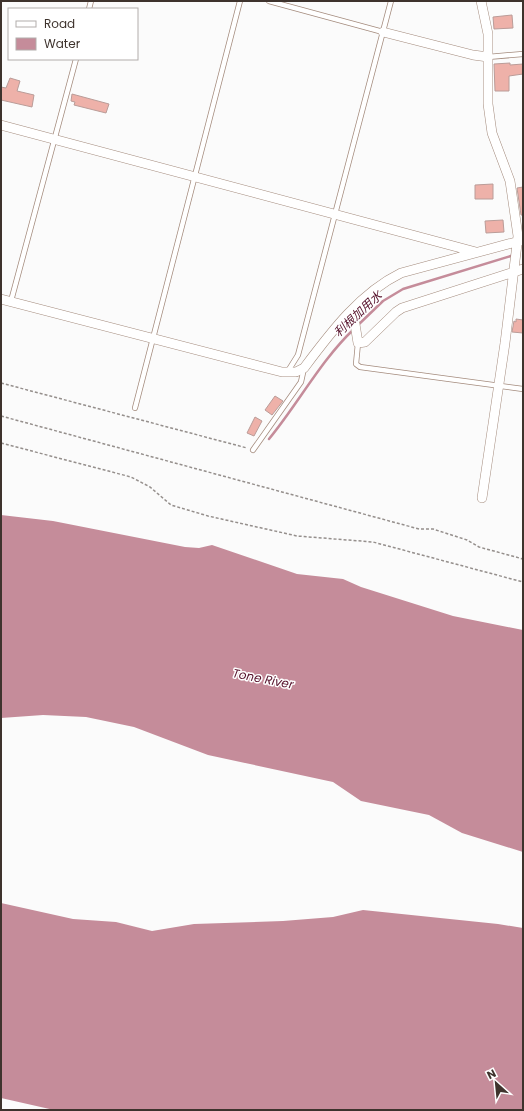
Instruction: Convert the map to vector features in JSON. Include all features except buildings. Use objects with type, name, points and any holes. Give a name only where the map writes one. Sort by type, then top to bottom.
[{"type":"street","points":[[481,1],[488,34],[488,104],[492,133],[510,181],[520,241],[513,271],[482,498]]},
{"type":"street","points":[[383,32],[473,55],[488,56]]},
{"type":"street","points":[[1,126],[477,252]]},
{"type":"street","points":[[1,299],[287,373],[296,372],[304,368],[359,302],[388,280],[402,273],[520,241]]},
{"type":"street","points":[[348,316],[355,324],[358,343],[368,340],[402,308],[523,269]]},
{"type":"lane","points":[[135,408],[152,344],[152,337],[240,1]]},
{"type":"lane","points":[[268,1],[383,32]]},
{"type":"lane","points":[[287,373],[298,355],[391,1]]},
{"type":"lane","points":[[488,56],[523,54]]},
{"type":"lane","points":[[12,301],[76,60]]},
{"type":"lane","points":[[358,343],[356,364],[360,368],[523,389]]},
{"type":"lane","points":[[253,450],[301,382],[304,368]]},
{"type":"path","points":[[1,383],[253,450]]},
{"type":"path","points":[[1,416],[419,529],[433,530],[467,540],[479,547],[523,559]]},
{"type":"path","points":[[1,443],[131,477],[150,487],[171,505],[208,516],[296,536],[373,542],[523,582]]},
{"type":"water","name":"Tone River","points":[[1,515],[53,521],[185,547],[199,548],[212,545],[297,574],[343,579],[361,587],[453,616],[523,630],[523,852],[462,833],[429,815],[361,801],[333,782],[208,755],[134,727],[86,717],[43,715],[1,718]]},
{"type":"water","points":[[1,903],[73,919],[116,922],[152,931],[194,924],[283,921],[333,917],[363,910],[523,928],[523,1110],[54,1110],[1,1098]]},
{"type":"waterway","name":"利根加用水","points":[[357,326],[383,301],[403,289],[514,255]]},
{"type":"waterway","name":"利根加用水","points":[[269,439],[320,368],[354,329]]}]
